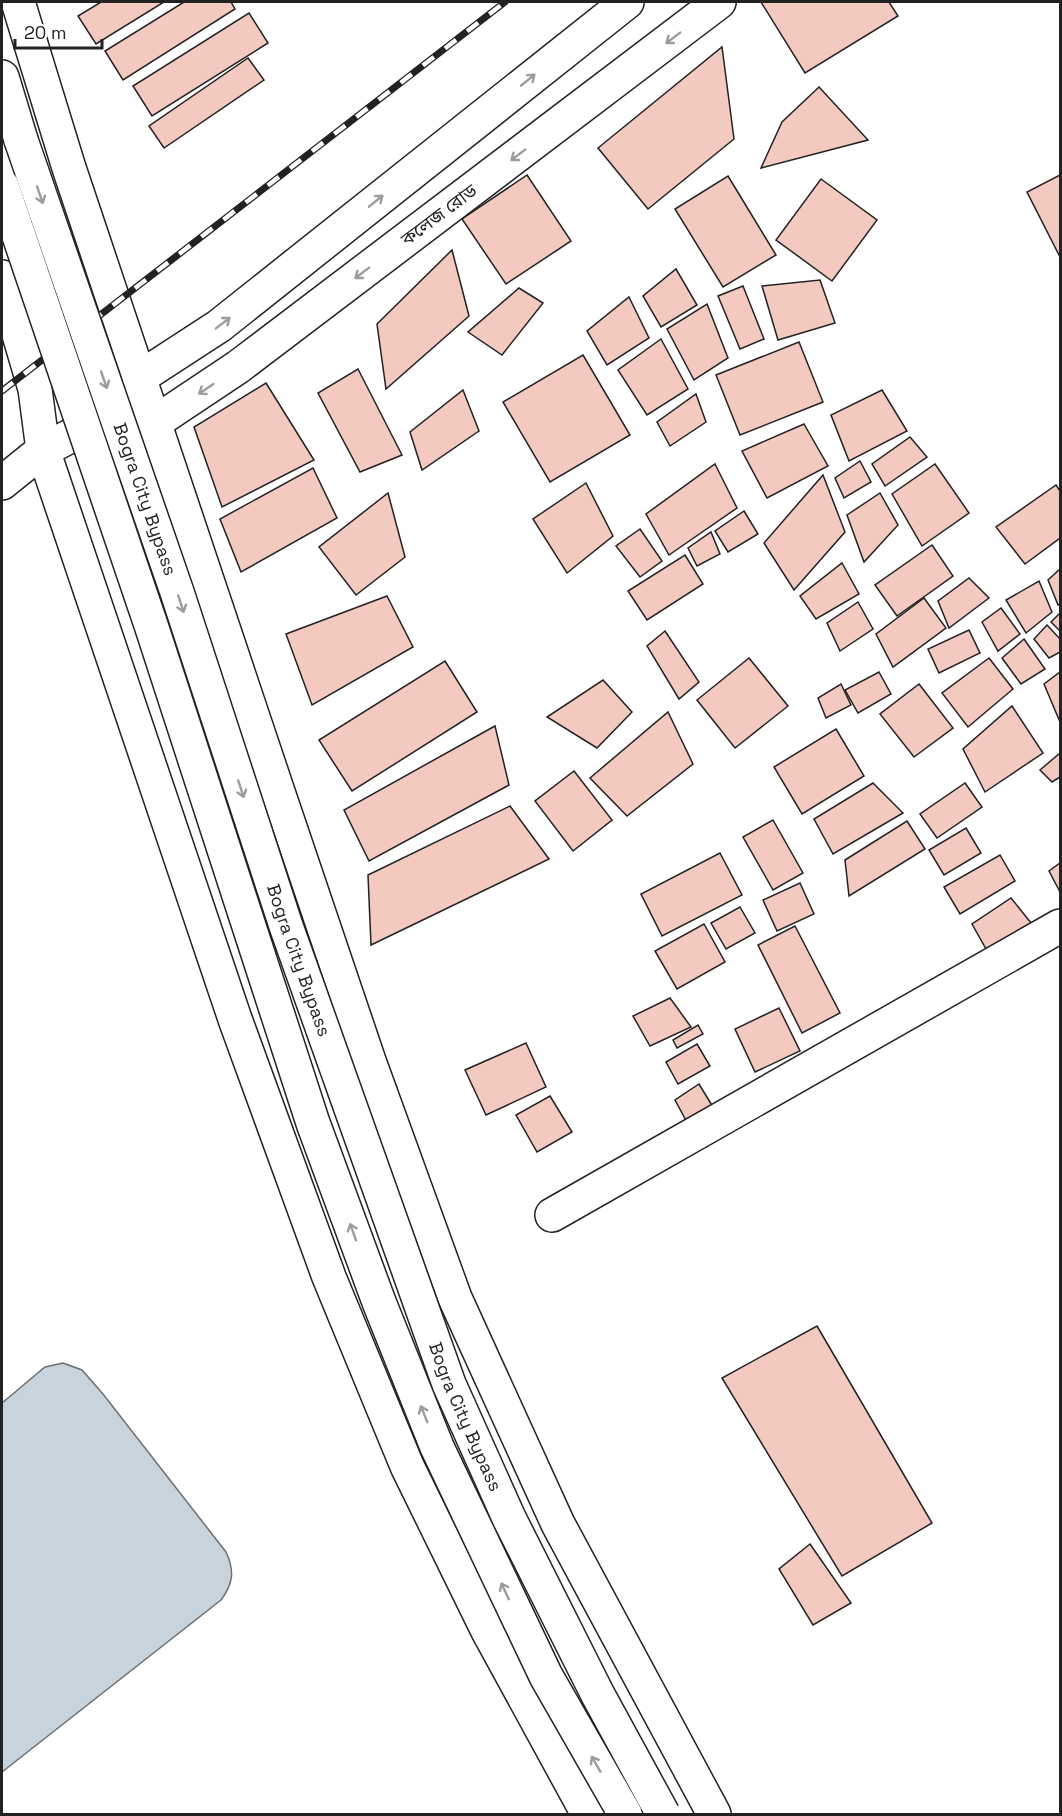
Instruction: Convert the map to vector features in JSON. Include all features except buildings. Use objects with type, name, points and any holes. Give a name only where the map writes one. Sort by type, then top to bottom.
[{"type":"main road","points":[[18,2],[69,168],[146,400],[369,1061],[455,1298],[558,1524],[714,1815]]},
{"type":"main road","points":[[2,483],[43,450],[146,400],[219,326],[627,2]]},
{"type":"main road","name":"কলেজ রোড","points":[[146,400],[238,367],[719,2]]},
{"type":"main road","name":"Bogra City Bypass","points":[[2,77],[177,592],[285,926],[449,1384],[514,1529],[598,1695],[663,1815]]},
{"type":"main road","name":"Bogra City Bypass","points":[[2,186],[151,625],[313,1123],[379,1302],[437,1447],[546,1676],[625,1815]]},
{"type":"main road","points":[[2,277],[35,389],[43,450],[231,1008],[329,1277],[407,1466],[487,1629],[588,1815]]},
{"type":"main road","points":[[552,1215],[1057,937]]},
{"type":"shaded area","points":[[63,1363],[82,1370],[103,1394],[226,1552],[232,1571],[230,1583],[221,1600],[2,1772],[2,1403],[45,1367]]},
{"type":"railway","points":[[2,391],[505,2]]}]
